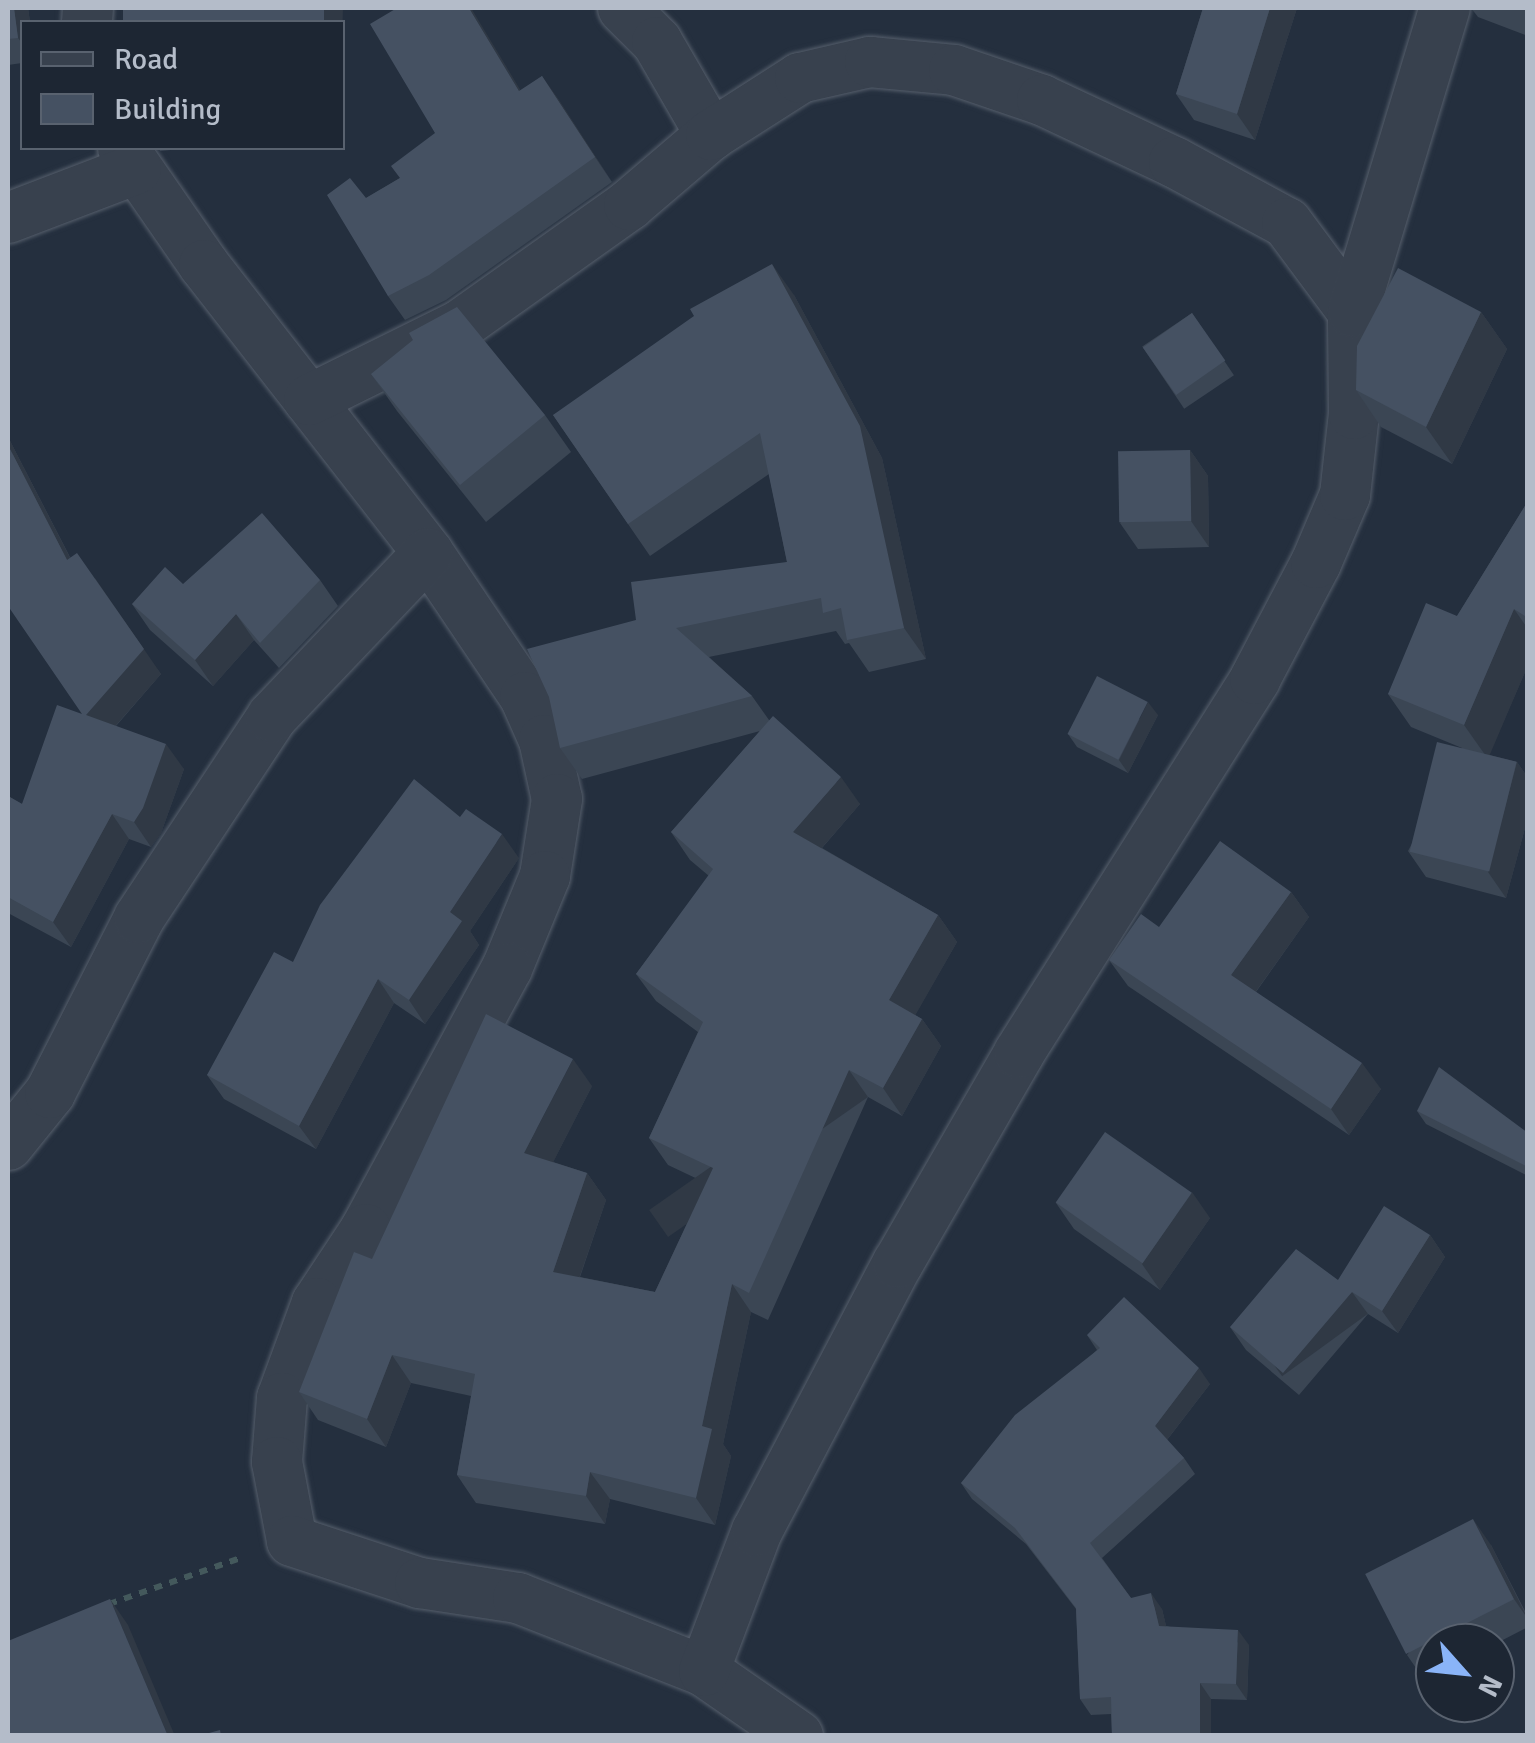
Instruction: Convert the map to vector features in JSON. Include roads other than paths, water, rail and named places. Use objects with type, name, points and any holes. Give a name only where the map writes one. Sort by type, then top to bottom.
[{"type":"street","points":[[623,8],[656,42],[710,135]]},
{"type":"street","points":[[704,1671],[757,1531],[898,1263],[1019,1053],[1254,679],[1316,563],[1345,495],[1354,414],[1353,312],[1445,8]]},
{"type":"street","points":[[309,400],[459,326],[600,227],[710,135],[800,78],[870,62],[954,70],[1042,100],[1288,223],[1353,312]]},
{"type":"street","points":[[8,218],[129,158],[428,553],[525,696],[544,740],[558,800],[545,876],[507,968],[366,1229],[317,1303],[282,1398],[276,1462],[292,1541],[420,1583],[518,1598],[704,1671],[798,1736]]},
{"type":"street","points":[[8,1145],[50,1094],[140,918],[272,717],[428,553]]}]
